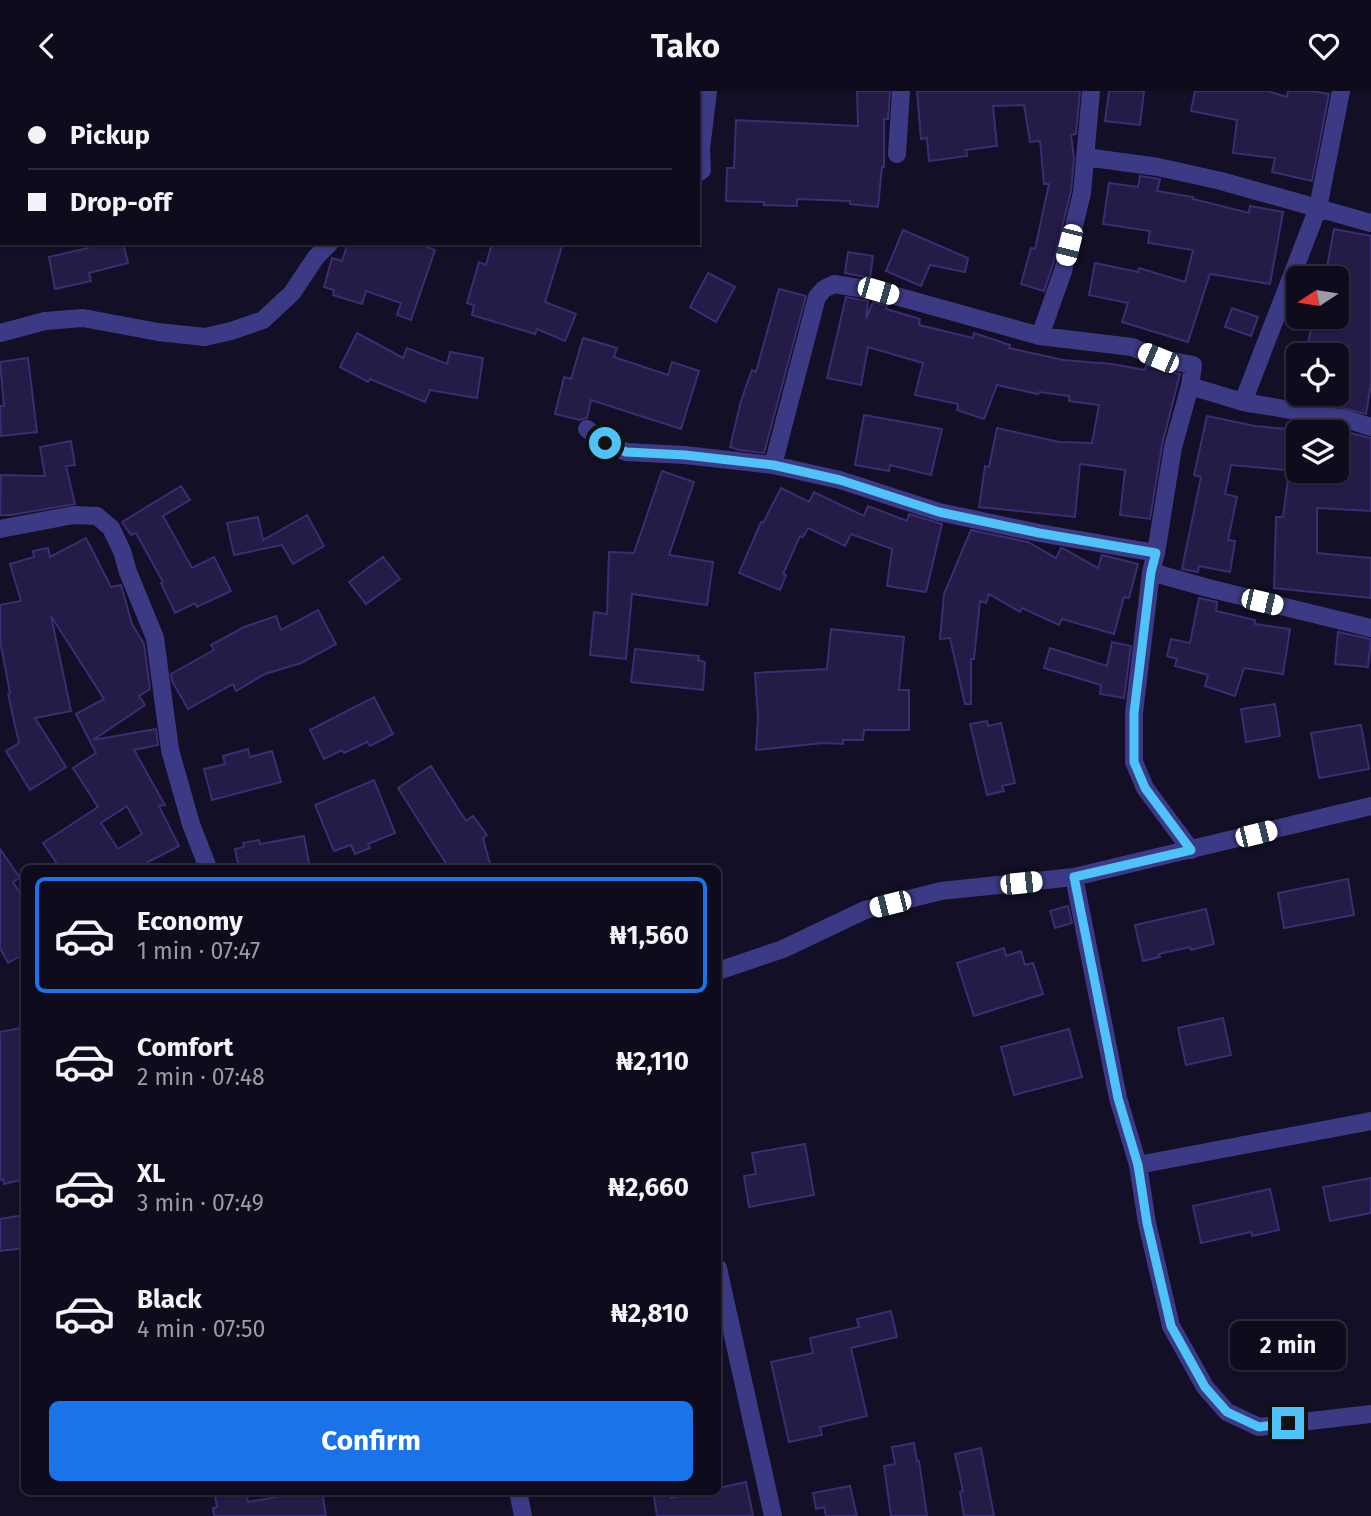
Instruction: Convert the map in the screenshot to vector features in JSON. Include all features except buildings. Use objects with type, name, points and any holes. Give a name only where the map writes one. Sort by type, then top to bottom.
[{"type":"street","points":[[700,172],[708,91]]},
{"type":"street","points":[[897,154],[901,91]]},
{"type":"street","points":[[1040,336],[1063,271],[1082,194],[1091,91]]},
{"type":"street","points":[[1243,402],[1318,208],[1341,91]]},
{"type":"street","points":[[1085,157],[1158,167],[1221,181],[1371,223]]},
{"type":"street","points":[[0,333],[45,321],[83,318],[158,332],[205,337],[231,331],[263,320],[292,293],[316,257],[328,245]]},
{"type":"street","points":[[773,465],[817,297],[824,289],[834,284],[878,291],[1040,336],[1132,347],[1158,358],[1193,365],[1173,447],[1151,572],[1134,713],[1134,762],[1145,788],[1191,850]]},
{"type":"street","points":[[1190,386],[1243,402],[1345,419],[1371,427]]},
{"type":"street","points":[[587,429],[605,443],[626,452],[685,455],[773,465],[840,480],[939,512],[1156,553]]},
{"type":"street","points":[[0,529],[74,515],[97,516],[111,528],[155,638],[170,750],[191,824],[207,865]]},
{"type":"street","points":[[1151,572],[1371,628]]},
{"type":"street","points":[[721,970],[783,949],[865,911],[941,891],[1074,877],[1371,806]]},
{"type":"street","points":[[1074,877],[1118,1098],[1138,1165],[1147,1223],[1171,1326],[1205,1387],[1227,1412],[1259,1427],[1371,1414]]},
{"type":"street","points":[[1138,1165],[1371,1121]]},
{"type":"street","points":[[721,1282],[773,1516]]},
{"type":"street","points":[[518,1495],[523,1516]]},
{"type":"route","points":[[605,443],[626,452],[685,455],[773,465],[840,480],[939,512],[1156,553],[1151,572],[1134,713],[1134,762],[1145,788],[1191,850],[1074,877],[1118,1098],[1138,1165],[1147,1223],[1171,1326],[1205,1387],[1227,1412],[1259,1427],[1288,1423]]}]
